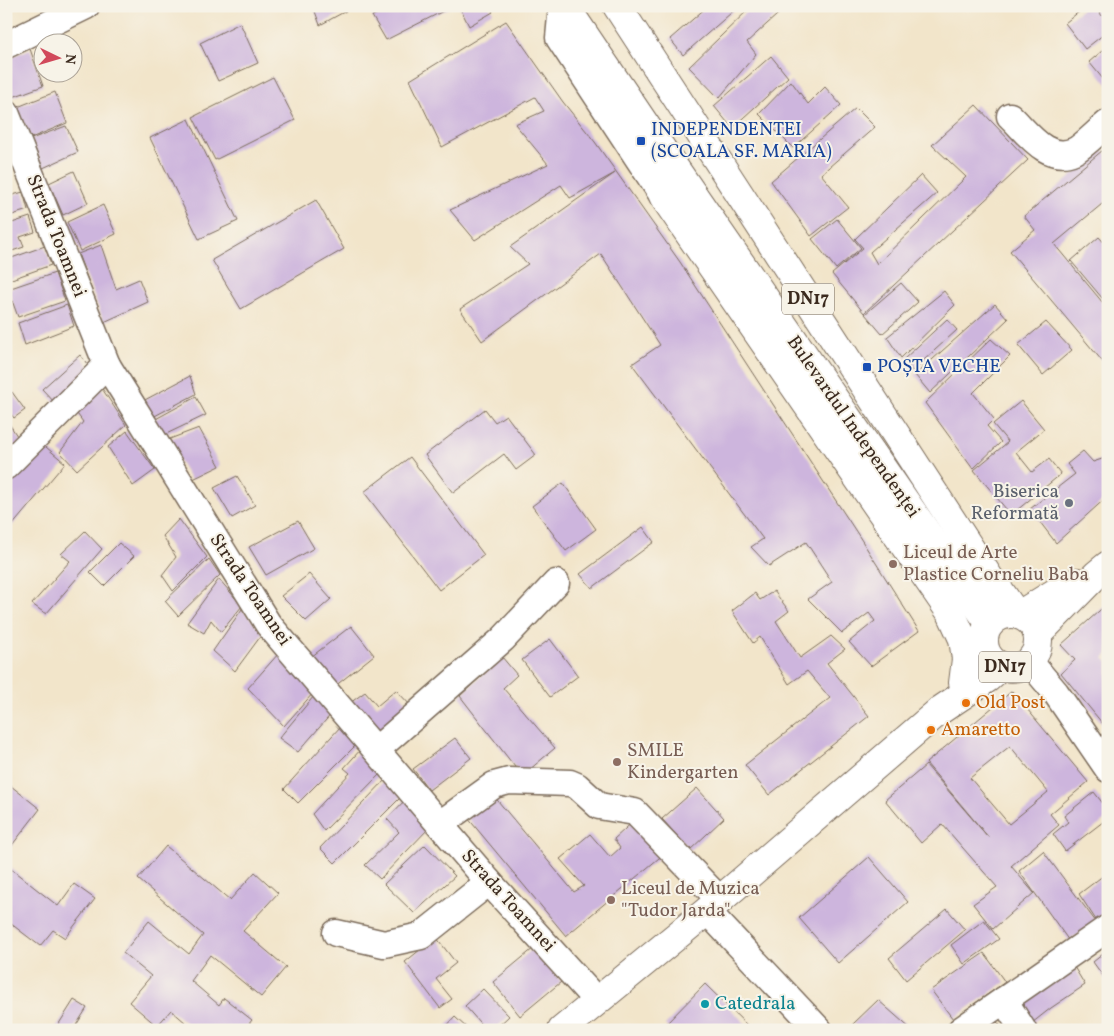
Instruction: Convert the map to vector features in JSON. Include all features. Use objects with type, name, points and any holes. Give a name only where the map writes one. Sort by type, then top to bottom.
[{"type":"main road","name":"Bulevardul Independenței","points":[[563,6],[990,624]]},
{"type":"main road","name":"Bulevardul Independenței","points":[[617,6],[992,582],[1018,614],[1030,620],[1038,634]]},
{"type":"main road","points":[[660,148],[663,196],[951,613],[963,639],[966,659],[957,692]]},
{"type":"main road","name":"DN17","points":[[1102,569],[1038,634],[1035,654],[1029,662],[1016,667],[994,659],[984,643],[985,633],[990,624],[997,618],[1006,614],[1018,614],[1102,569]]},
{"type":"main road","points":[[1000,590],[1016,594],[1030,594],[1062,589]]},
{"type":"main road","points":[[562,1030],[596,1000],[714,905],[957,692],[978,668],[994,659]]},
{"type":"street","points":[[6,45],[86,6]]},
{"type":"street","name":"Bulevardul Independenței","points":[[563,6],[559,38],[663,196]]},
{"type":"street","name":"Strada Toamnei","points":[[6,113],[107,365],[268,624],[489,882],[596,1000]]},
{"type":"street","points":[[1010,116],[1045,150],[1060,154],[1075,151],[1108,124]]},
{"type":"street","points":[[6,466],[107,365]]},
{"type":"street","points":[[376,750],[503,639],[556,583]]},
{"type":"street","points":[[1029,662],[1056,693],[1108,769]]},
{"type":"street","points":[[440,824],[494,785],[509,781],[570,783],[577,786],[599,806],[635,812],[819,1030]]},
{"type":"street","points":[[336,933],[384,944],[421,936],[489,882]]},
{"type":"street","points":[[961,1030],[1108,928]]},
{"type":"street","points":[[1004,1000],[1023,1030]]},
{"type":"building","points":[[313,6],[355,6],[320,25]]},
{"type":"building","points":[[394,6],[453,6],[386,40],[372,16]]},
{"type":"building","points":[[459,6],[489,6],[493,12],[469,26]]},
{"type":"building","points":[[708,6],[739,6],[683,55],[670,39]]},
{"type":"building","points":[[752,6],[787,6],[747,42],[756,54],[719,98],[689,67]]},
{"type":"building","points":[[1086,6],[1094,6],[1108,23],[1108,31],[1085,49],[1065,23]]},
{"type":"building","points":[[506,21],[680,262],[919,631],[871,666],[849,642],[875,621],[869,613],[842,633],[808,599],[832,582],[806,542],[769,566],[751,547],[763,539],[632,364],[660,345],[601,254],[482,341],[460,309],[528,264],[510,247],[615,173],[570,198],[561,185],[475,240],[450,210],[548,164],[515,124],[544,111],[535,97],[442,147],[410,80]]},
{"type":"building","points":[[240,23],[258,63],[218,81],[200,43]]},
{"type":"building","points":[[1108,46],[1108,85],[1089,62]]},
{"type":"building","points":[[30,49],[32,55],[32,82],[42,82],[43,86],[10,98],[6,88],[6,59]]},
{"type":"building","points":[[771,56],[788,77],[732,128],[714,106]]},
{"type":"building","points":[[273,77],[295,120],[215,160],[193,117]]},
{"type":"building","points":[[791,81],[808,104],[825,87],[841,105],[793,148],[759,114]]},
{"type":"building","points":[[55,92],[67,123],[31,138],[15,108]]},
{"type":"building","points":[[976,105],[1028,160],[864,313],[832,274],[863,248],[855,239],[921,175],[937,193],[870,252],[877,264],[966,177],[932,145]]},
{"type":"building","points":[[856,108],[875,127],[821,174],[848,207],[811,236],[771,181]]},
{"type":"building","points":[[189,119],[238,221],[199,239],[150,138]]},
{"type":"building","points":[[66,126],[78,152],[43,168],[31,139]]},
{"type":"building","points":[[1103,150],[1108,155],[1108,199],[1054,244],[1108,309],[1108,368],[1010,251],[1035,230],[1024,216]]},
{"type":"building","points":[[6,158],[11,171],[6,173]]},
{"type":"building","points":[[74,171],[88,203],[63,215],[49,183]]},
{"type":"building","points":[[23,192],[28,210],[6,217],[6,197]]},
{"type":"building","points":[[316,200],[344,249],[241,309],[212,260]]},
{"type":"building","points":[[103,205],[116,234],[80,251],[67,222]]},
{"type":"building","points":[[30,217],[35,232],[20,237],[24,247],[6,253],[6,225]]},
{"type":"building","points":[[837,219],[861,248],[836,269],[812,239]]},
{"type":"building","points":[[1099,237],[1108,247],[1108,305],[1071,261]]},
{"type":"building","points":[[101,245],[116,289],[139,279],[148,302],[104,322],[78,254]]},
{"type":"building","points":[[45,246],[51,265],[6,281],[6,260]]},
{"type":"building","points":[[55,273],[65,301],[18,317],[8,289]]},
{"type":"building","points":[[901,283],[918,302],[882,334],[865,314]]},
{"type":"building","points":[[944,291],[955,305],[901,358],[887,337]]},
{"type":"building","points":[[995,304],[1008,319],[930,393],[915,375]]},
{"type":"building","points":[[67,305],[74,326],[25,345],[18,323]]},
{"type":"building","points":[[947,319],[957,330],[912,371],[904,359]]},
{"type":"building","points":[[1046,322],[1072,350],[1043,375],[1018,345]]},
{"type":"building","points":[[991,339],[1010,356],[973,393],[994,419],[987,426],[1001,442],[973,469],[925,403]]},
{"type":"building","points":[[80,355],[93,371],[56,404],[42,389]]},
{"type":"building","points":[[190,376],[196,394],[151,418],[141,402]]},
{"type":"building","points":[[99,384],[126,425],[77,470],[60,452],[83,422],[75,411]]},
{"type":"building","points":[[12,392],[25,410],[14,418],[6,408],[6,396]]},
{"type":"building","points":[[196,397],[206,415],[160,437],[152,421]]},
{"type":"building","points":[[1021,401],[1044,429],[1016,452],[1032,472],[1049,459],[1061,474],[1011,515],[974,470],[1008,442],[993,424]]},
{"type":"building","points":[[485,409],[495,422],[506,415],[536,455],[516,470],[504,454],[453,493],[425,455]]},
{"type":"building","points":[[6,419],[21,442],[6,451]]},
{"type":"building","points":[[199,428],[220,466],[191,480],[167,440]]},
{"type":"building","points":[[127,431],[155,470],[133,486],[108,447]]},
{"type":"building","points":[[40,442],[65,463],[6,533],[6,483]]},
{"type":"building","name":"Biserica Reformată","points":[[1083,451],[1093,462],[1108,457],[1108,496],[1056,543],[1030,509],[1075,474],[1067,464]]},
{"type":"building","points":[[410,457],[484,555],[439,590],[364,492]]},
{"type":"building","points":[[237,476],[255,505],[232,518],[214,488]]},
{"type":"building","points":[[563,483],[596,529],[566,551],[532,506]]},
{"type":"building","points":[[179,519],[207,557],[173,591],[162,575],[176,557],[163,536]]},
{"type":"building","points":[[298,521],[314,548],[266,575],[249,547]]},
{"type":"building","points":[[643,527],[654,542],[592,588],[580,574]]},
{"type":"building","points":[[85,531],[102,549],[46,614],[32,604],[70,561],[61,554]]},
{"type":"building","points":[[119,543],[134,556],[104,586],[90,572]]},
{"type":"building","points":[[209,559],[220,575],[178,616],[165,601]]},
{"type":"building","points":[[309,574],[331,599],[306,621],[281,596]]},
{"type":"building","points":[[219,579],[242,606],[221,632],[211,620],[204,633],[187,623]]},
{"type":"building","points":[[774,591],[789,611],[776,621],[800,658],[831,636],[845,649],[827,663],[869,716],[769,795],[745,765],[830,698],[807,671],[789,684],[760,637],[753,643],[732,611],[755,593],[760,600]]},
{"type":"building","points":[[1108,603],[1108,654],[1104,658],[1108,662],[1107,729],[1061,673],[1075,660],[1061,645]]},
{"type":"building","points":[[242,609],[263,633],[235,671],[213,651]]},
{"type":"building","points":[[351,626],[374,655],[334,687],[311,657]]},
{"type":"building","points":[[550,639],[578,676],[550,697],[522,660]]},
{"type":"building","points":[[279,653],[314,692],[284,726],[248,688]]},
{"type":"building","points":[[502,657],[517,675],[503,688],[555,748],[522,776],[460,696]]},
{"type":"building","points":[[396,690],[413,708],[375,737],[350,703],[365,692],[377,706]]},
{"type":"building","points":[[1012,691],[1088,782],[1050,814],[1059,825],[1011,866],[1034,893],[993,929],[973,904],[997,887],[942,824],[921,843],[885,800],[926,765],[989,838],[926,763]],"holes":[[[1010,746],[1048,792],[1009,824],[970,778]]]},
{"type":"building","points":[[314,696],[333,712],[298,752],[279,738]]},
{"type":"building","points":[[341,726],[358,743],[298,803],[284,789]]},
{"type":"building","points":[[455,738],[471,758],[429,790],[413,769]]},
{"type":"building","points":[[362,748],[382,772],[324,831],[312,814],[350,773],[344,768]]},
{"type":"building","points":[[387,778],[402,796],[335,863],[320,848]]},
{"type":"building","points":[[6,782],[40,809],[6,853]]},
{"type":"building","points":[[697,788],[724,818],[690,850],[662,819]]},
{"type":"building","points":[[1094,792],[1108,810],[1108,818],[1065,851],[1053,834],[1068,822],[1064,816]]},
{"type":"building","name":"Liceul de Muzica \"Tudor Jarda\"","points":[[493,795],[574,892],[584,886],[560,859],[590,834],[610,857],[620,848],[614,839],[636,819],[665,853],[566,936],[467,817]]},
{"type":"building","points":[[406,799],[430,827],[380,879],[365,865],[399,832],[387,819]]},
{"type":"building","points":[[425,845],[455,876],[414,913],[384,884]]},
{"type":"building","points":[[166,846],[230,900],[255,872],[278,893],[243,931],[286,967],[261,997],[210,955],[191,981],[219,1005],[224,998],[252,1020],[244,1030],[194,1030],[171,1010],[157,1026],[129,1002],[151,976],[123,953],[149,921],[189,954],[203,935],[138,879]]},
{"type":"building","points":[[1043,851],[1096,922],[1069,941],[1019,871]]},
{"type":"building","points":[[869,857],[908,902],[838,963],[799,918]]},
{"type":"building","points":[[6,865],[58,906],[74,884],[95,899],[65,938],[53,930],[40,946],[6,920]]},
{"type":"building","points":[[1108,872],[1108,911],[1096,920],[1079,894]]},
{"type":"building","points":[[947,909],[965,930],[906,980],[889,958]]},
{"type":"building","points":[[984,920],[999,939],[964,964],[951,945]]},
{"type":"building","points":[[436,937],[456,963],[436,979],[452,999],[440,1008],[405,962]]},
{"type":"building","points":[[534,948],[561,982],[520,1016],[493,982]]},
{"type":"building","points":[[1108,950],[1108,983],[1093,962]]},
{"type":"building","points":[[984,953],[1005,982],[953,1019],[931,990]]},
{"type":"building","points":[[1071,962],[1085,985],[1032,1023],[1013,1001]]},
{"type":"building","name":"Catedrala","points":[[705,984],[752,1030],[670,1030],[665,1025]]},
{"type":"building","points":[[483,989],[509,1016],[494,1030],[486,1030],[465,1006]]},
{"type":"building","points":[[74,1000],[87,1008],[73,1030],[55,1030]]},
{"type":"building","points":[[878,1000],[912,1030],[859,1030],[853,1024]]},
{"type":"building","points":[[992,1016],[1004,1030],[975,1030]]},
{"type":"building","points":[[455,1017],[469,1030],[443,1030]]},
{"type":"place","name":"INDEPENDENTEI (SCOALA SF. MARIA)","points":[[641,141]]},
{"type":"place","name":"POȘTA VECHE","points":[[867,367]]},
{"type":"place","name":"Biserica Reformată","points":[[1069,503]]},
{"type":"place","name":"Liceul de Arte Plastice Corneliu Baba","points":[[893,564]]},
{"type":"place","name":"Old Post","points":[[966,703]]},
{"type":"place","name":"Amaretto","points":[[931,730]]},
{"type":"place","name":"SMILE Kindergarten","points":[[617,762]]},
{"type":"place","name":"Liceul de Muzica \"Tudor Jarda\"","points":[[611,900]]},
{"type":"place","name":"Catedrala","points":[[705,1004]]}]
